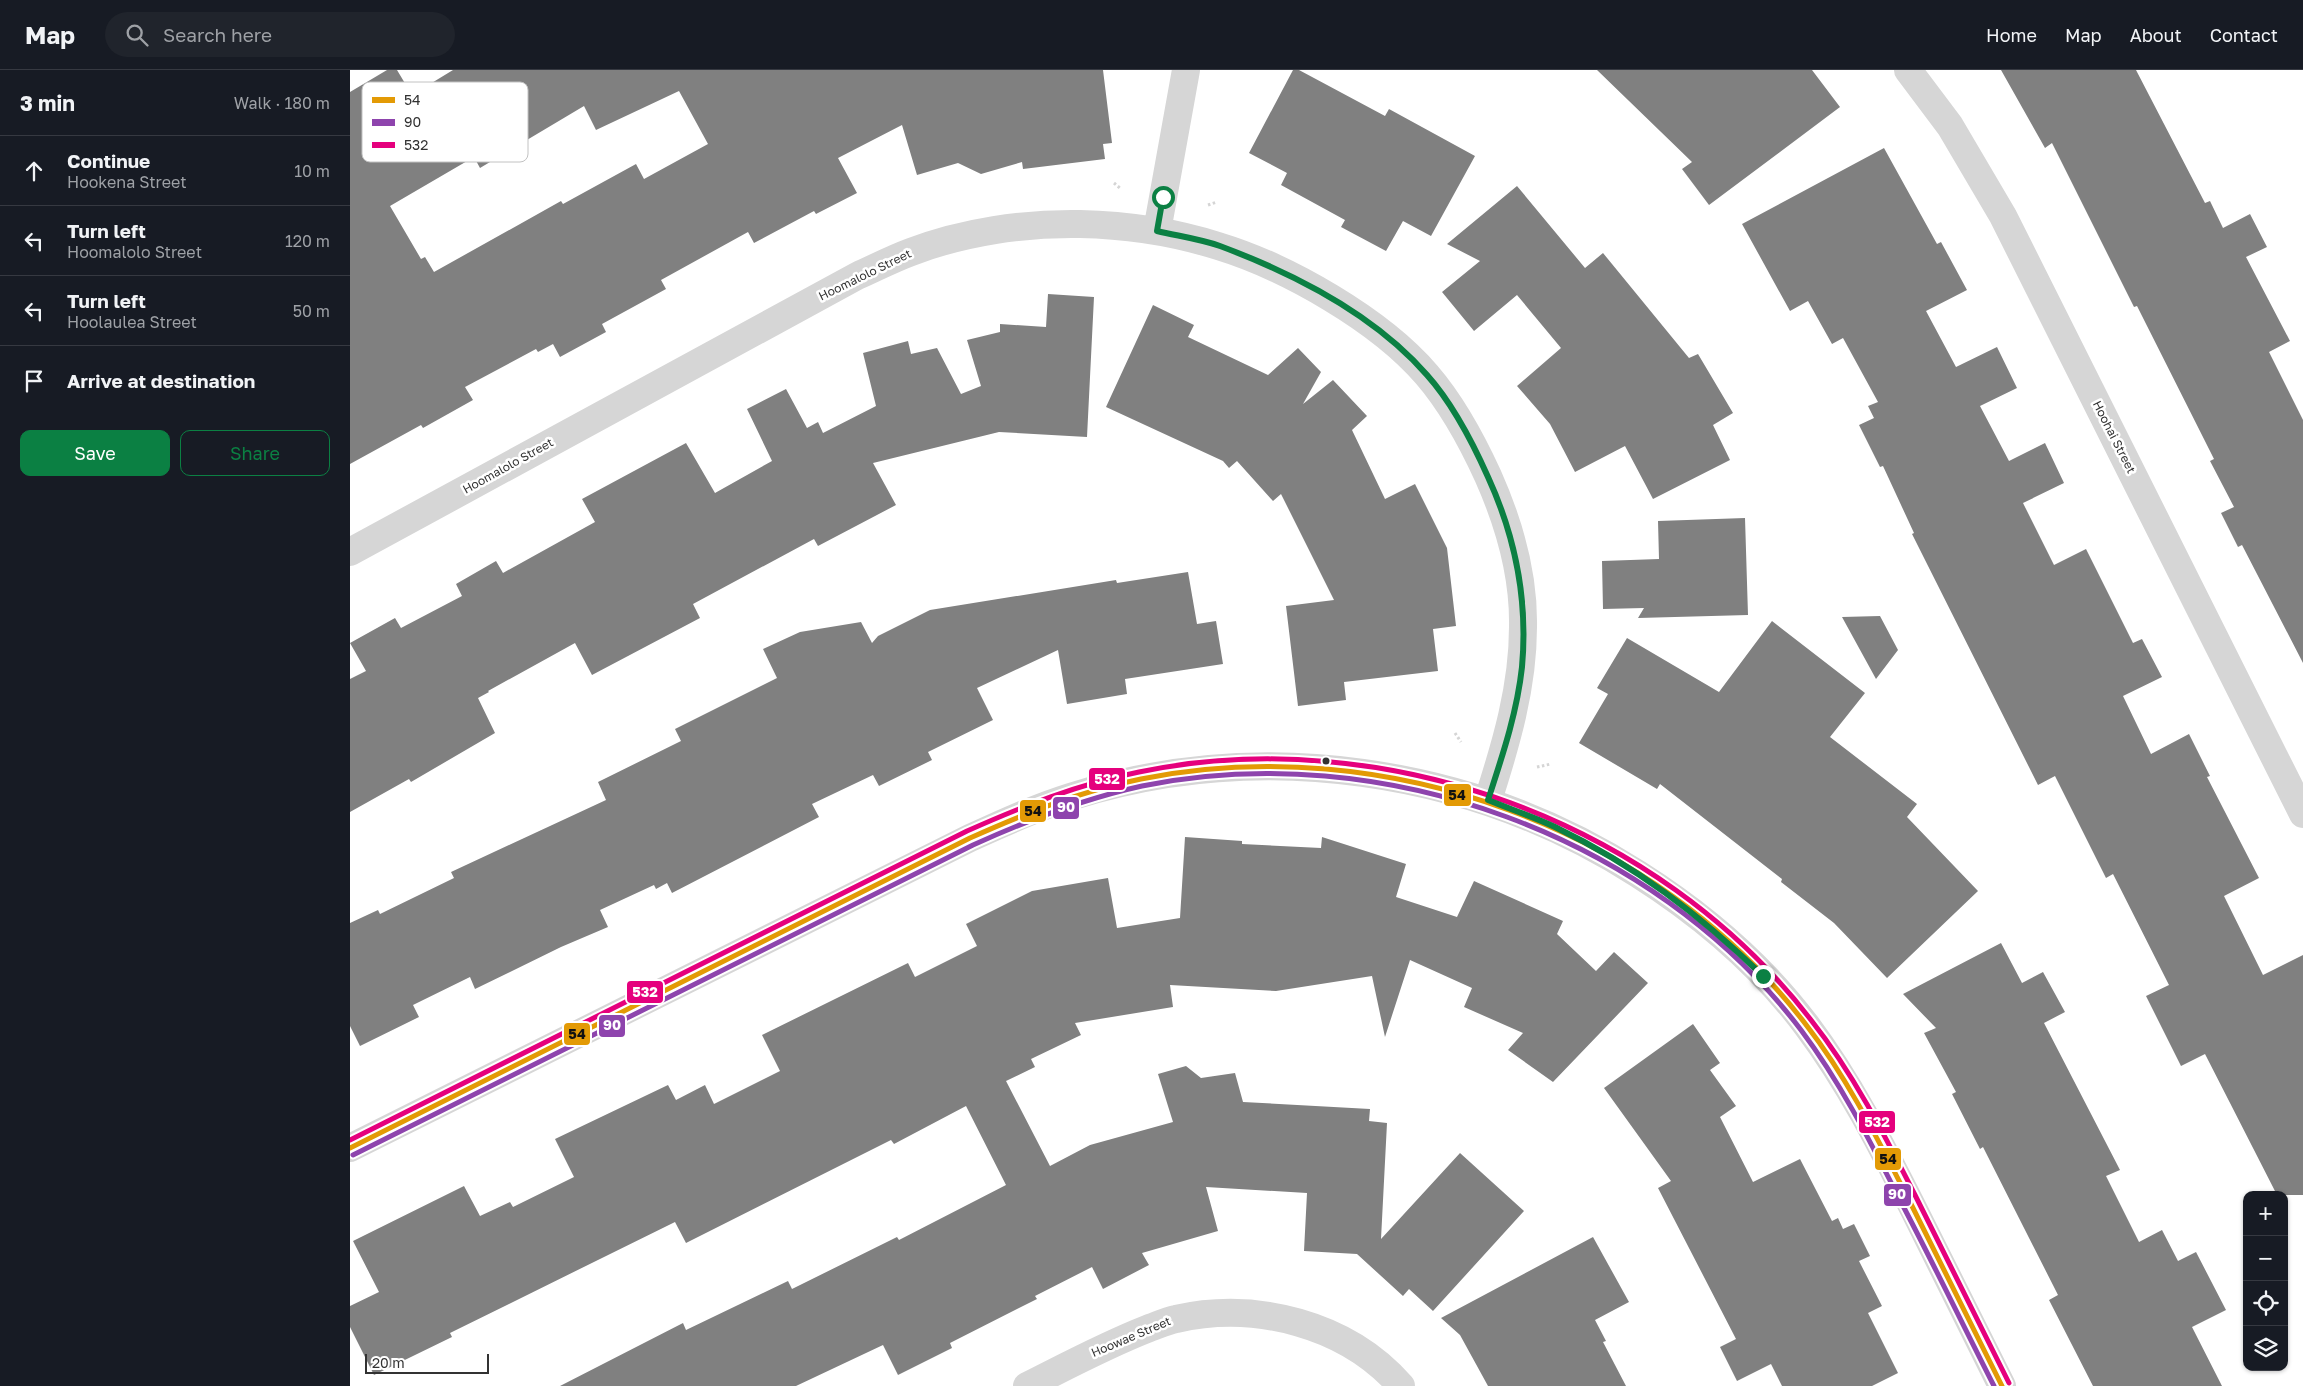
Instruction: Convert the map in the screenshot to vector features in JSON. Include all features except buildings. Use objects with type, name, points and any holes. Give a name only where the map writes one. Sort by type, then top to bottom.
[{"type":"street","points":[[1157,231],[1186,70]]},
{"type":"street","name":"Hoohai Street","points":[[1908,70],[1950,126],[2002,216],[2303,814]]},
{"type":"street","name":"Hoomalolo Street","points":[[350,552],[856,276],[913,251],[970,235],[1028,227],[1080,224],[1157,231],[1219,246],[1282,272],[1331,298],[1378,330],[1404,352],[1428,376],[1454,412],[1479,456],[1499,500],[1513,546],[1521,589],[1524,626],[1522,667],[1506,746],[1488,800]]},
{"type":"street","points":[[350,1148],[970,838],[1027,812],[1073,796],[1171,774],[1218,768],[1272,766],[1339,769],[1415,781],[1488,800],[1555,827],[1615,859],[1667,893],[1716,931],[1763,976],[1805,1023],[1842,1075],[1872,1128],[2002,1386]]},
{"type":"street","name":"Hoowae Street","points":[[1027,1386],[1120,1339],[1138,1332],[1175,1319],[1224,1313],[1270,1316],[1312,1326],[1354,1345],[1384,1367],[1401,1386]]},
{"type":"path","points":[[1114,183],[1121,189]]},
{"type":"path","points":[[1206,206],[1217,202]]},
{"type":"path","points":[[1455,733],[1462,742]]},
{"type":"path","points":[[1537,767],[1551,764]]},
{"type":"transit line","name":"532","points":[[350,1140],[967,831],[1009,813],[1073,789],[1139,772],[1232,760],[1326,761],[1419,776],[1510,803],[1596,841],[1676,891],[1749,950],[1811,1020],[1841,1061],[1880,1127],[2009,1383]]},
{"type":"transit line","name":"54","points":[[350,1148],[970,838],[1012,820],[1075,796],[1141,779],[1233,767],[1326,769],[1419,783],[1508,810],[1594,848],[1674,897],[1745,957],[1807,1026],[1836,1067],[1874,1133],[1909,1200],[2002,1386]]},
{"type":"transit line","name":"90","points":[[353,1155],[973,845],[1014,827],[1098,797],[1142,786],[1233,774],[1325,776],[1417,790],[1506,816],[1590,854],[1669,903],[1740,962],[1801,1030],[1842,1092],[1925,1248],[1994,1386]]},
{"type":"route","points":[[1163,197],[1157,231],[1219,246],[1282,272],[1331,298],[1378,330],[1428,376],[1454,412],[1479,456],[1499,500],[1513,546],[1521,589],[1524,626],[1522,667],[1514,711],[1506,746],[1488,800],[1555,827],[1615,859],[1667,893],[1716,931],[1763,976]]}]
